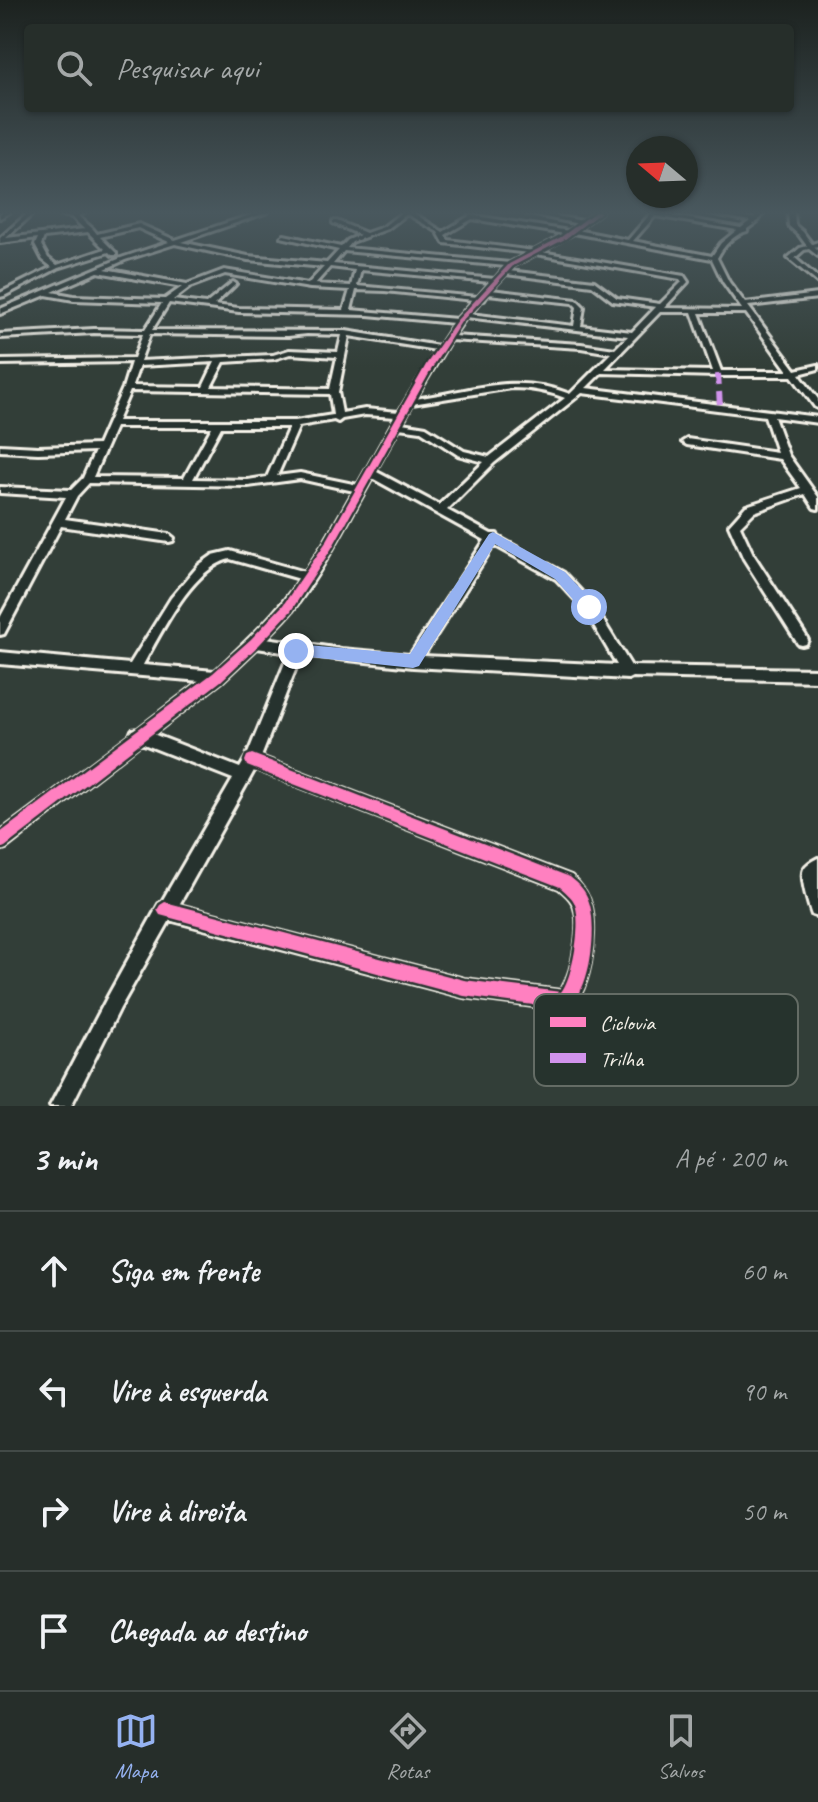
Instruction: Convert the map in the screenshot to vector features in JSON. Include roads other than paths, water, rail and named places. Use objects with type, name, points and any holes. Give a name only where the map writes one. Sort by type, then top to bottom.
[{"type":"street","points":[[52,264],[56,267]]},
{"type":"street","points":[[1,295],[67,264]]},
{"type":"street","points":[[0,312],[113,264]]},
{"type":"street","points":[[296,264],[448,275],[504,273]]},
{"type":"street","points":[[310,286],[328,264]]},
{"type":"street","points":[[445,264],[448,275]]},
{"type":"street","points":[[466,264],[504,273],[594,283],[615,300],[661,308],[695,311],[745,308],[818,296]]},
{"type":"street","points":[[0,842],[217,677],[287,608],[371,473],[443,343],[462,318],[517,264]]},
{"type":"street","points":[[441,509],[491,461],[576,393],[685,282],[684,278],[600,264]]},
{"type":"street","points":[[716,264],[745,308],[818,405]]},
{"type":"street","points":[[798,264],[818,281]]},
{"type":"street","points":[[98,270],[188,286]]},
{"type":"street","points":[[347,312],[358,270]]},
{"type":"street","points":[[0,630],[73,494],[87,480],[127,388],[147,332],[167,301],[188,286],[224,272],[310,286],[575,301],[581,307],[577,327]]},
{"type":"street","points":[[208,306],[233,284]]},
{"type":"street","points":[[47,293],[74,298],[167,301],[265,312],[347,312],[462,318],[635,335]]},
{"type":"street","points":[[1,295],[16,295],[28,302]]},
{"type":"street","points":[[695,311],[718,374]]},
{"type":"street","points":[[0,336],[94,331],[346,333],[443,343],[581,346],[618,352]]},
{"type":"street","points":[[338,419],[334,392],[346,333]]},
{"type":"street","points":[[0,362],[135,362],[274,357],[289,352],[342,355]]},
{"type":"street","points":[[207,387],[221,359]]},
{"type":"street","points":[[599,371],[794,373],[818,367]]},
{"type":"street","points":[[410,402],[519,383],[576,393],[818,420]]},
{"type":"street","points":[[127,388],[207,387],[334,392]]},
{"type":"street","points":[[110,424],[295,424],[365,412],[400,420],[423,429],[461,453],[491,461]]},
{"type":"street","points":[[769,414],[783,456],[818,505]]},
{"type":"street","points":[[186,483],[218,424]]},
{"type":"street","points":[[271,479],[295,424]]},
{"type":"street","points":[[687,442],[783,456]]},
{"type":"street","points":[[0,448],[101,448]]},
{"type":"street","points":[[371,473],[560,576],[578,593],[628,673]]},
{"type":"street","points":[[87,480],[248,483],[314,477],[361,489]]},
{"type":"street","points":[[0,490],[73,494]]},
{"type":"street","points":[[802,640],[748,556],[734,525],[750,509],[807,490]]},
{"type":"street","points":[[59,522],[169,538]]},
{"type":"street","points":[[413,661],[493,537]]},
{"type":"street","points":[[133,670],[196,573],[220,555],[230,555],[308,577]]},
{"type":"street","points":[[255,642],[296,651],[413,661],[628,673],[818,675]]},
{"type":"street","points":[[60,1106],[165,910],[247,768],[296,651]]},
{"type":"street","points":[[0,658],[217,677]]},
{"type":"street","points":[[137,735],[247,768],[565,882],[577,893],[584,908],[579,980],[573,994]]},
{"type":"street","points":[[818,866],[810,874],[818,909]]},
{"type":"street","points":[[165,910],[464,988],[534,997]]}]
